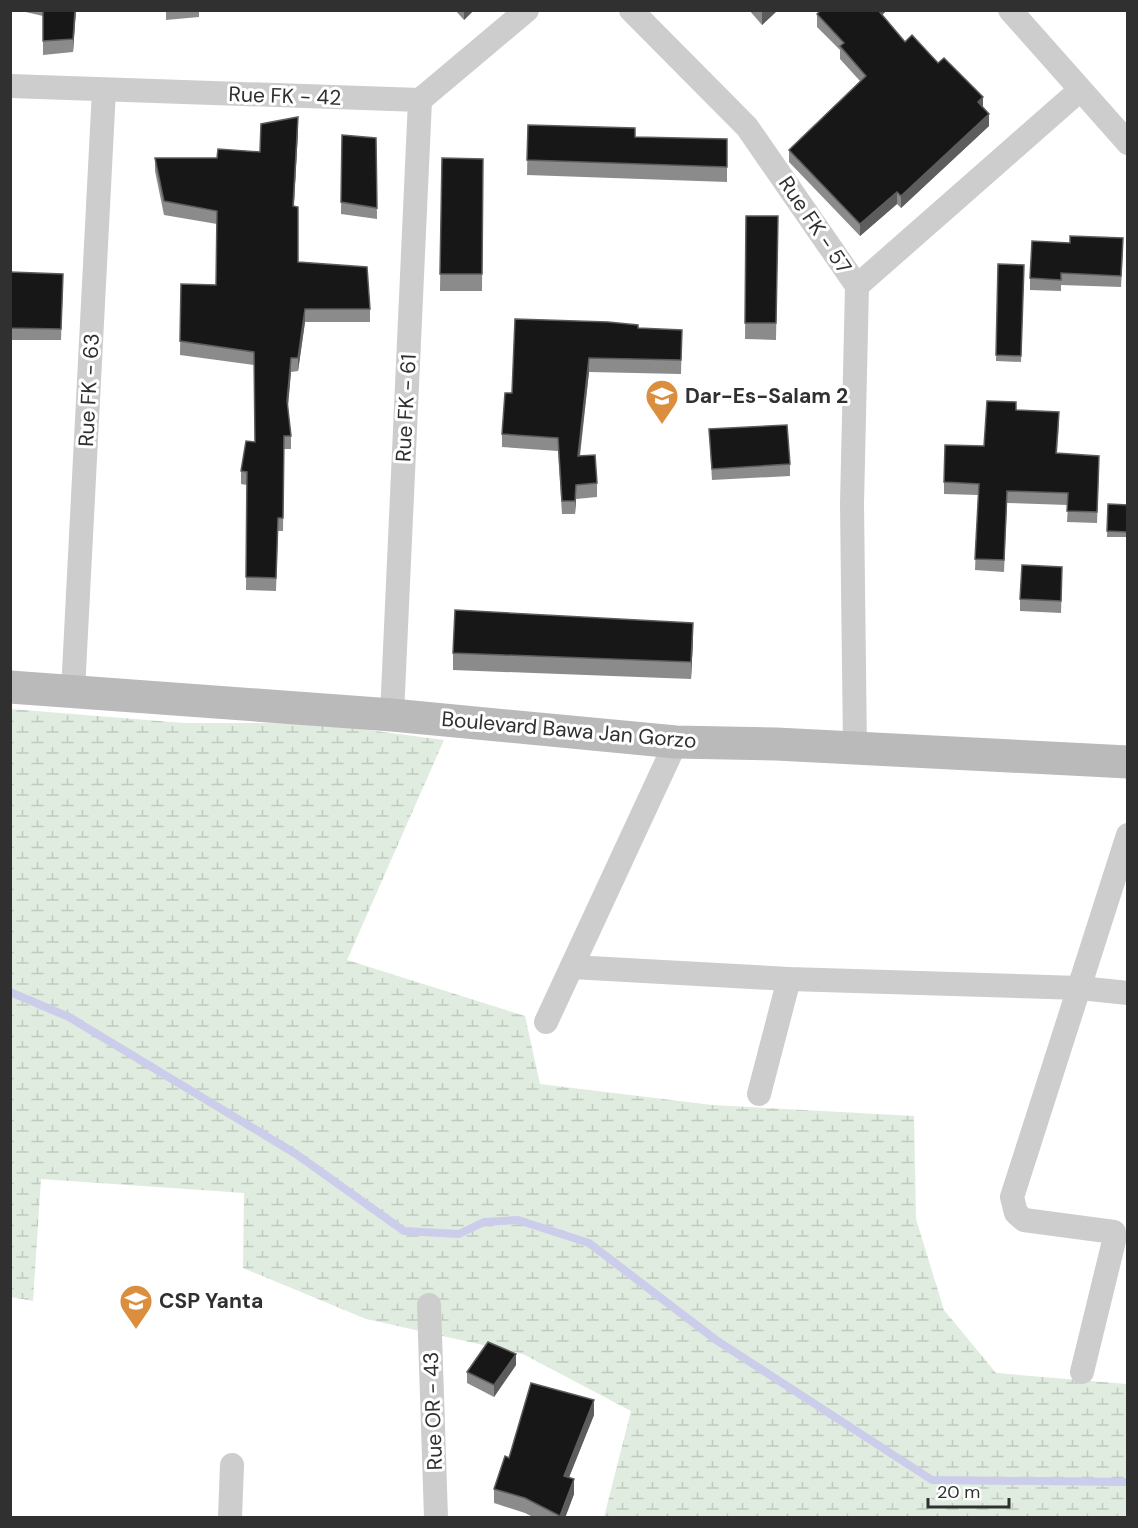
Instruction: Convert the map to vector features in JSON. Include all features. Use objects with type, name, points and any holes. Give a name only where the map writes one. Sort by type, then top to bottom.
[{"type":"main road","name":"Boulevard Bawa Jan Gorzo","points":[[10,687],[392,715],[676,742],[855,748],[1128,762]]},
{"type":"street","points":[[420,100],[527,10]]},
{"type":"street","name":"Rue FK - 57","points":[[631,10],[747,127],[857,286],[852,504],[855,748]]},
{"type":"street","points":[[1010,10],[1128,143]]},
{"type":"street","name":"Rue FK - 42","points":[[10,86],[420,100]]},
{"type":"street","name":"Rue FK - 63","points":[[74,691],[104,90]]},
{"type":"street","points":[[857,286],[1080,90]]},
{"type":"street","name":"Rue FK - 61","points":[[392,715],[420,100]]},
{"type":"street","points":[[546,1022],[676,742]]},
{"type":"street","points":[[1082,1372],[1114,1241],[1114,1232],[1024,1220],[1016,1213],[1012,1197],[1128,835]]},
{"type":"street","points":[[572,967],[789,979],[1080,988],[1128,993]]},
{"type":"street","points":[[759,1094],[789,979]]},
{"type":"street","name":"Rue OR - 43","points":[[429,1305],[444,1514]]},
{"type":"street","points":[[230,1518],[232,1465]]},
{"type":"green space","points":[[11,709],[184,723],[315,723],[444,740],[347,960],[525,1016],[540,1084],[712,1105],[914,1116],[916,1219],[944,1310],[996,1373],[1127,1384],[1127,1517],[604,1517],[631,1411],[523,1354],[366,1319],[243,1268],[244,1193],[41,1179],[33,1301],[11,1297]]},
{"type":"building","points":[[43,10],[75,10],[73,39],[43,41]]},
{"type":"building","points":[[821,10],[878,10],[905,42],[912,35],[938,63],[944,58],[983,97],[978,102],[989,114],[901,196],[897,192],[860,224],[789,150],[866,76],[840,46],[844,43],[817,14]]},
{"type":"building","points":[[298,117],[293,206],[298,207],[298,262],[367,267],[370,309],[305,309],[298,358],[291,358],[287,401],[291,436],[284,436],[283,518],[278,518],[276,578],[246,577],[247,472],[241,471],[246,441],[255,442],[254,352],[180,341],[181,284],[216,285],[217,211],[164,201],[155,158],[217,158],[218,149],[260,152],[261,124]]},
{"type":"building","points":[[528,125],[635,128],[635,137],[727,139],[727,167],[527,160]]},
{"type":"building","points":[[342,135],[376,138],[377,208],[341,202]]},
{"type":"building","points":[[442,158],[483,159],[482,274],[440,274]]},
{"type":"building","points":[[746,216],[778,216],[776,323],[745,323]]},
{"type":"building","points":[[1070,236],[1123,238],[1121,276],[1061,273],[1061,280],[1030,278],[1032,241],[1070,243]]},
{"type":"building","points":[[998,264],[1024,265],[1021,356],[996,355]]},
{"type":"building","points":[[10,272],[63,274],[61,329],[10,328]]},
{"type":"building","points":[[515,319],[608,322],[638,325],[638,328],[682,330],[681,360],[589,358],[578,456],[595,455],[597,483],[576,485],[575,501],[562,501],[558,438],[502,434],[505,393],[512,393]]},
{"type":"building","points":[[987,401],[1016,402],[1016,410],[1059,412],[1056,453],[1099,456],[1097,512],[1067,511],[1068,493],[1007,491],[1004,560],[975,559],[979,484],[944,482],[945,445],[984,446]]},
{"type":"building","points":[[787,425],[790,464],[712,469],[709,429]]},
{"type":"building","points":[[1108,504],[1128,505],[1128,532],[1107,531]]},
{"type":"building","points":[[1022,565],[1062,567],[1061,601],[1020,599]]},
{"type":"building","points":[[455,610],[693,623],[691,662],[453,653]]},
{"type":"building","points":[[488,1342],[516,1354],[494,1385],[467,1372]]},
{"type":"building","points":[[531,1383],[594,1400],[564,1476],[574,1479],[560,1516],[525,1498],[494,1489],[505,1456],[509,1458]]},
{"type":"waterway","points":[[10,992],[69,1017],[296,1154],[404,1231],[459,1234],[484,1222],[518,1220],[589,1243],[716,1340],[932,1480],[1128,1482]]},
{"type":"place","name":"Dar-Es-Salam 2","points":[[662,425]]},
{"type":"place","name":"CSP Yanta","points":[[136,1330]]}]
